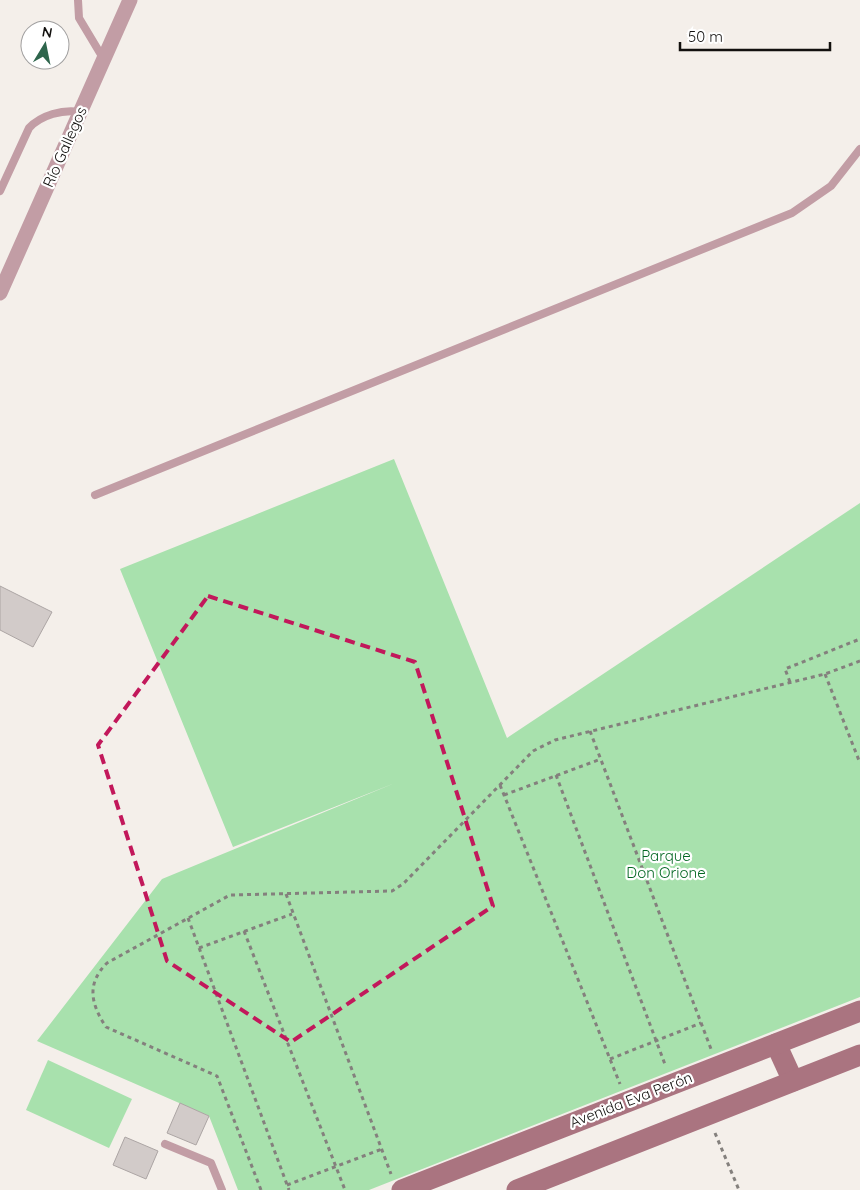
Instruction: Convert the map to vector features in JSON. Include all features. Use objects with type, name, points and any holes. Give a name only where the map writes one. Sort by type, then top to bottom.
[{"type":"main road","name":"Avenida Eva Perón","points":[[398,1185],[627,1102],[860,1011]]},
{"type":"main road","points":[[776,1044],[793,1081]]},
{"type":"main road","points":[[517,1190],[860,1055]]},
{"type":"street","name":"Río Gallegos","points":[[0,293],[130,0]]},
{"type":"lane","points":[[78,0],[79,18],[104,59]]},
{"type":"lane","points":[[0,191],[29,128],[36,121],[70,110],[80,112]]},
{"type":"lane","points":[[95,495],[792,214],[831,186],[860,149]]},
{"type":"lane","points":[[166,1144],[212,1162],[222,1190]]},
{"type":"path","points":[[790,682],[785,669],[860,639]]},
{"type":"path","points":[[262,1190],[217,1076],[106,1028],[100,1019],[91,989],[93,979],[106,964],[230,895],[392,891],[403,884],[533,751],[544,745],[825,674],[860,661]]},
{"type":"path","points":[[825,674],[860,763]]},
{"type":"path","points":[[590,732],[718,1066]]},
{"type":"path","points":[[504,794],[600,759]]},
{"type":"path","points":[[556,775],[672,1084]]},
{"type":"path","points":[[500,786],[627,1102]]},
{"type":"path","points":[[286,894],[382,1149],[398,1185]]},
{"type":"path","points":[[199,948],[293,914]]},
{"type":"path","points":[[188,918],[289,1190]]},
{"type":"path","points":[[244,931],[345,1190]]},
{"type":"path","points":[[610,1059],[702,1023]]},
{"type":"path","points":[[707,1115],[740,1190]]},
{"type":"path","points":[[288,1185],[382,1149]]},
{"type":"highlighted area","points":[[208,596],[415,662],[493,906],[291,1042],[167,961],[98,745]]},
{"type":"green space","name":"Parque Don Orione","points":[[394,459],[507,738],[860,503],[860,997],[369,1190],[238,1190],[209,1116],[37,1041],[162,879],[395,783],[233,847],[120,569]]},
{"type":"green space","points":[[48,1060],[132,1099],[109,1148],[26,1110]]},
{"type":"building","points":[[0,586],[52,612],[33,647],[0,630]]},
{"type":"building","points":[[180,1103],[209,1116],[196,1145],[167,1133]]},
{"type":"building","points":[[125,1137],[158,1151],[146,1179],[113,1165]]}]
